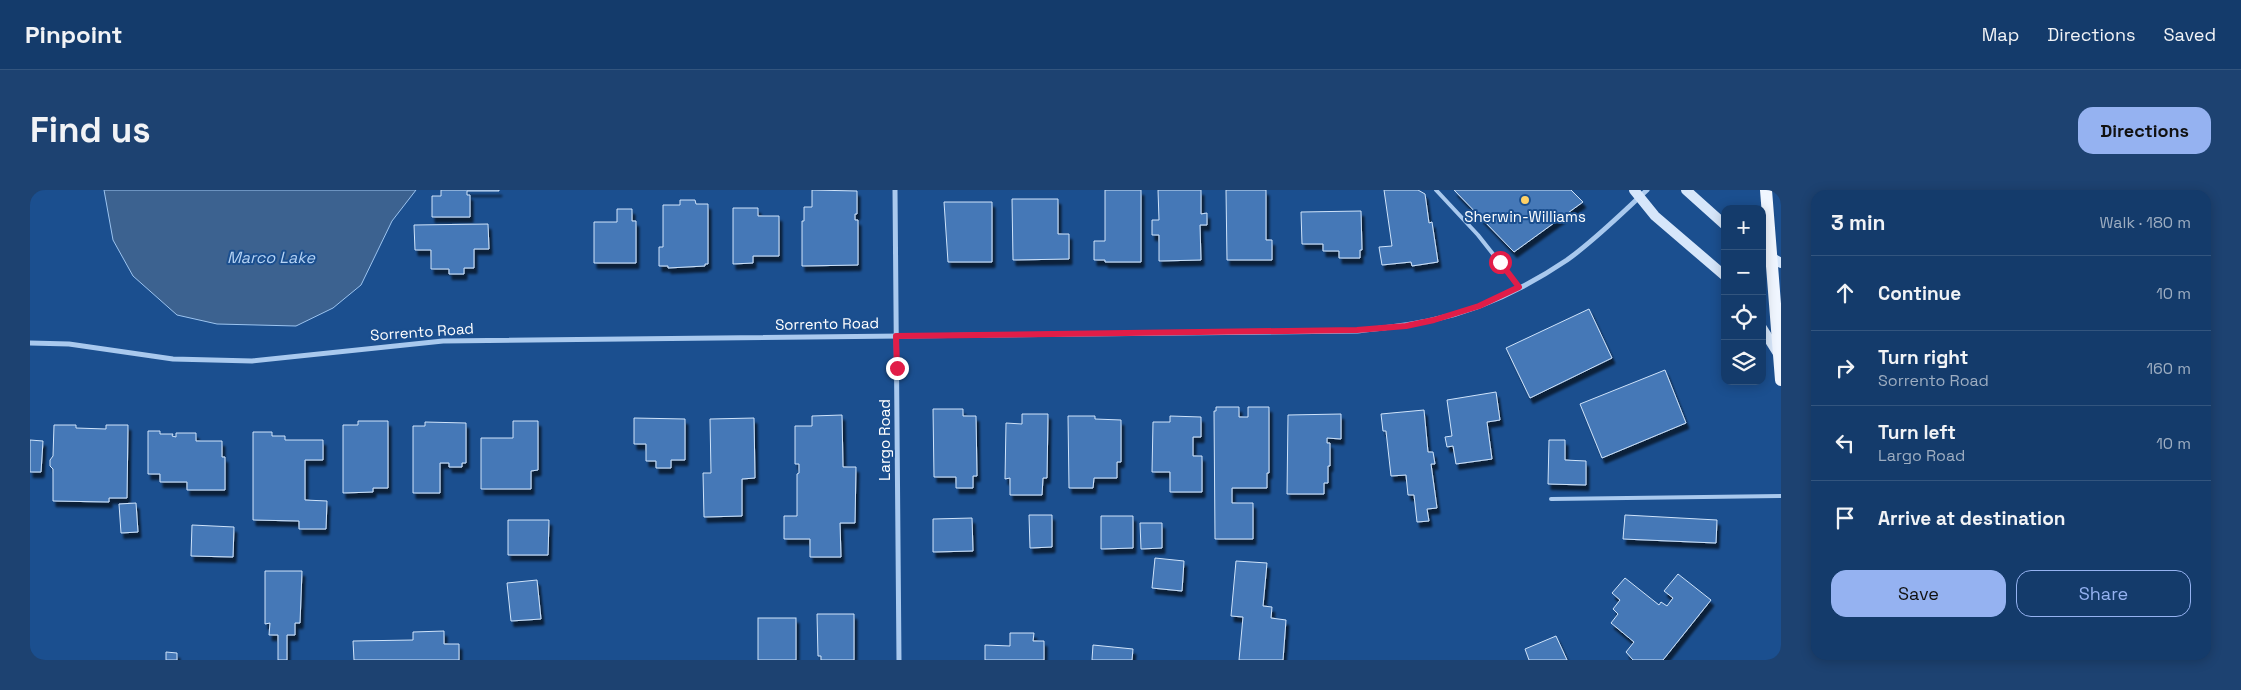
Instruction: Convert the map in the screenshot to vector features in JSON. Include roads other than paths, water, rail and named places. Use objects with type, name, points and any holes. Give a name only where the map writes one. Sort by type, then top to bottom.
[{"type":"main road","points":[[1686,190],[1721,221]]},
{"type":"main road","points":[[1766,190],[1781,380]]},
{"type":"main road","points":[[1640,192],[1655,216],[1721,273]]},
{"type":"main road","points":[[1766,334],[1779,355]]},
{"type":"street","name":"Largo Road","points":[[895,190],[899,660]]},
{"type":"street","name":"Sorrento Road","points":[[30,343],[69,344],[173,359],[252,361],[443,341],[1357,330],[1406,326],[1434,320],[1479,306],[1519,287],[1567,260],[1640,192]]},
{"type":"lane","points":[[1436,190],[1478,235],[1519,287]]},
{"type":"lane","points":[[1551,499],[1781,496]]},
{"type":"water","name":"Marco Lake","points":[[104,190],[416,190],[392,221],[361,285],[333,308],[296,326],[217,324],[177,315],[133,276],[113,240]]},
{"type":"place","name":"Sherwin-Williams","points":[[1525,200]]}]
